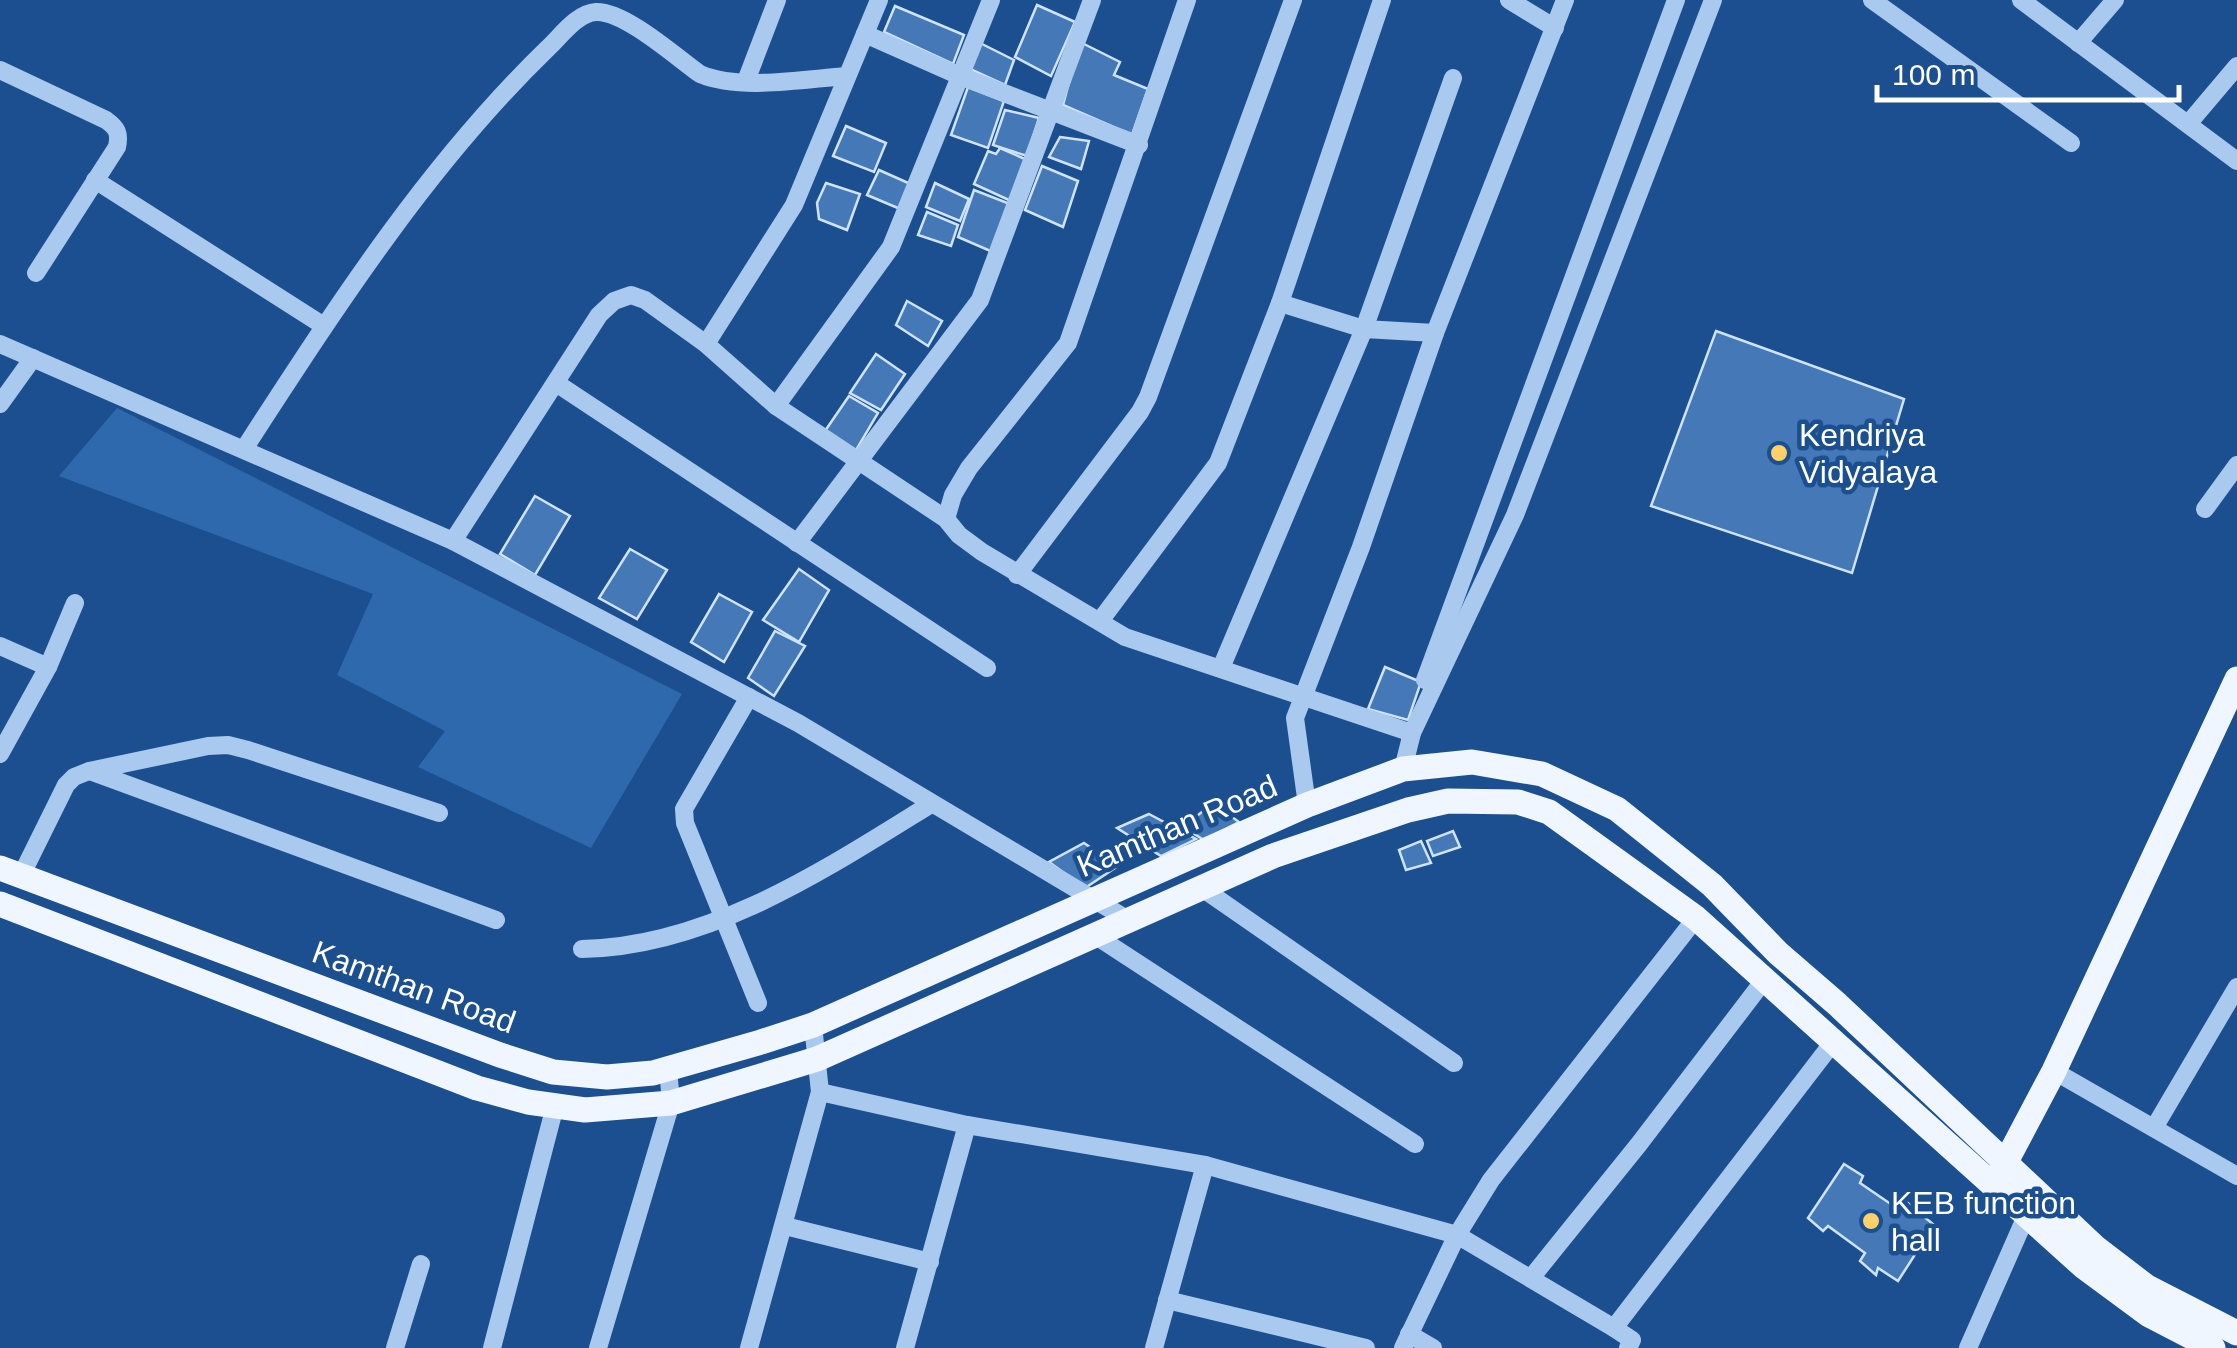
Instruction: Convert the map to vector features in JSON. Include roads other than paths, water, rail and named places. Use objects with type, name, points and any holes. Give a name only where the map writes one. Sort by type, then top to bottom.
[{"type":"main road","points":[[2000,1174],[2054,1071],[2236,684]]},
{"type":"main road","points":[[1472,762],[1479,800]]},
{"type":"main road","name":"Kamthan Road","points":[[11,872],[552,1072],[607,1078],[668,1068],[813,1025],[1090,899],[1307,805],[1403,769],[1472,762],[1542,774],[1617,809],[1712,885],[1778,953],[1838,1004],[2000,1174],[2028,1214],[2084,1268],[2149,1316],[2213,1348]]},
{"type":"main road","name":"Kamthan Road","points":[[0,904],[477,1088],[585,1110],[671,1103],[817,1059],[1273,856],[1408,810],[1448,801],[1518,802],[1549,812],[1696,918],[1834,1041],[2147,1287],[2237,1333]]},
{"type":"main road","points":[[300,1022],[318,987]]},
{"type":"street","points":[[746,81],[776,0]]},
{"type":"street","points":[[706,344],[794,205],[880,0]]},
{"type":"street","points":[[776,406],[892,247],[990,0]]},
{"type":"street","points":[[797,543],[980,300],[1092,0]]},
{"type":"street","points":[[946,519],[969,468],[1068,343],[1188,0]]},
{"type":"street","points":[[1017,574],[1140,412],[1148,396],[1293,0]]},
{"type":"street","points":[[1100,621],[1218,464],[1280,302],[1382,0]]},
{"type":"street","points":[[1509,0],[1555,28]]},
{"type":"street","points":[[1307,805],[1294,718],[1361,547],[1435,334],[1565,0]]},
{"type":"street","points":[[1403,769],[1409,732],[1676,0]]},
{"type":"street","points":[[1409,732],[1514,514],[1714,0]]},
{"type":"street","points":[[1872,0],[2071,143]]},
{"type":"street","points":[[2021,0],[2237,161]]},
{"type":"street","points":[[2078,43],[2116,0]]},
{"type":"street","points":[[244,449],[324,326],[422,189],[525,70],[581,16],[594,12],[626,22],[714,80],[847,76]]},
{"type":"street","points":[[866,34],[960,76],[1139,145]]},
{"type":"street","points":[[2188,124],[2237,66]]},
{"type":"street","points":[[0,70],[116,127],[119,135],[116,147],[36,273]]},
{"type":"street","points":[[1221,668],[1364,329],[1453,78]]},
{"type":"street","points":[[95,180],[324,326]]},
{"type":"street","points":[[453,541],[599,315],[614,301],[631,295],[646,300],[706,344],[776,406],[946,519],[959,535],[1125,637],[1409,732]]},
{"type":"street","points":[[1280,302],[1364,329],[1435,334]]},
{"type":"street","points":[[0,344],[453,541],[798,723],[1130,921]]},
{"type":"street","points":[[0,404],[33,358]]},
{"type":"street","points":[[556,383],[987,668]]},
{"type":"street","points":[[2205,510],[2237,465]]},
{"type":"street","points":[[0,754],[48,667],[75,603]]},
{"type":"street","points":[[0,646],[48,667]]},
{"type":"street","points":[[749,697],[684,809],[686,823],[758,1003]]},
{"type":"street","points":[[11,872],[74,777],[208,746],[228,745],[439,813]]},
{"type":"street","points":[[89,771],[496,920]]},
{"type":"street","points":[[582,948],[621,948],[723,918],[839,860],[931,804]]},
{"type":"street","points":[[1202,888],[1454,1063]]},
{"type":"street","points":[[1434,1348],[1406,1341],[1457,1234],[1491,1180],[1696,918]]},
{"type":"street","points":[[1096,936],[1415,1144]]},
{"type":"street","points":[[1531,1278],[1765,979]]},
{"type":"street","points":[[2154,1128],[2237,987]]},
{"type":"street","points":[[749,1348],[820,1092],[813,1025]]},
{"type":"street","points":[[1614,1328],[1834,1041]]},
{"type":"street","points":[[598,1348],[671,1103],[668,1068]]},
{"type":"street","points":[[2054,1071],[2237,1176]]},
{"type":"street","points":[[820,1092],[967,1125],[1205,1166],[1457,1234],[1614,1328],[1632,1340],[1628,1348]]},
{"type":"street","points":[[492,1348],[555,1106]]},
{"type":"street","points":[[905,1348],[967,1125]]},
{"type":"street","points":[[1154,1348],[1205,1166]]},
{"type":"street","points":[[1968,1348],[2028,1214]]},
{"type":"street","points":[[785,1226],[930,1262]]},
{"type":"street","points":[[396,1348],[421,1264]]},
{"type":"street","points":[[1168,1300],[1366,1348]]},
{"type":"place","name":"Kendriya Vidyalaya","points":[[1779,453]]},
{"type":"place","name":"KEB function hall","points":[[1871,1221]]}]
